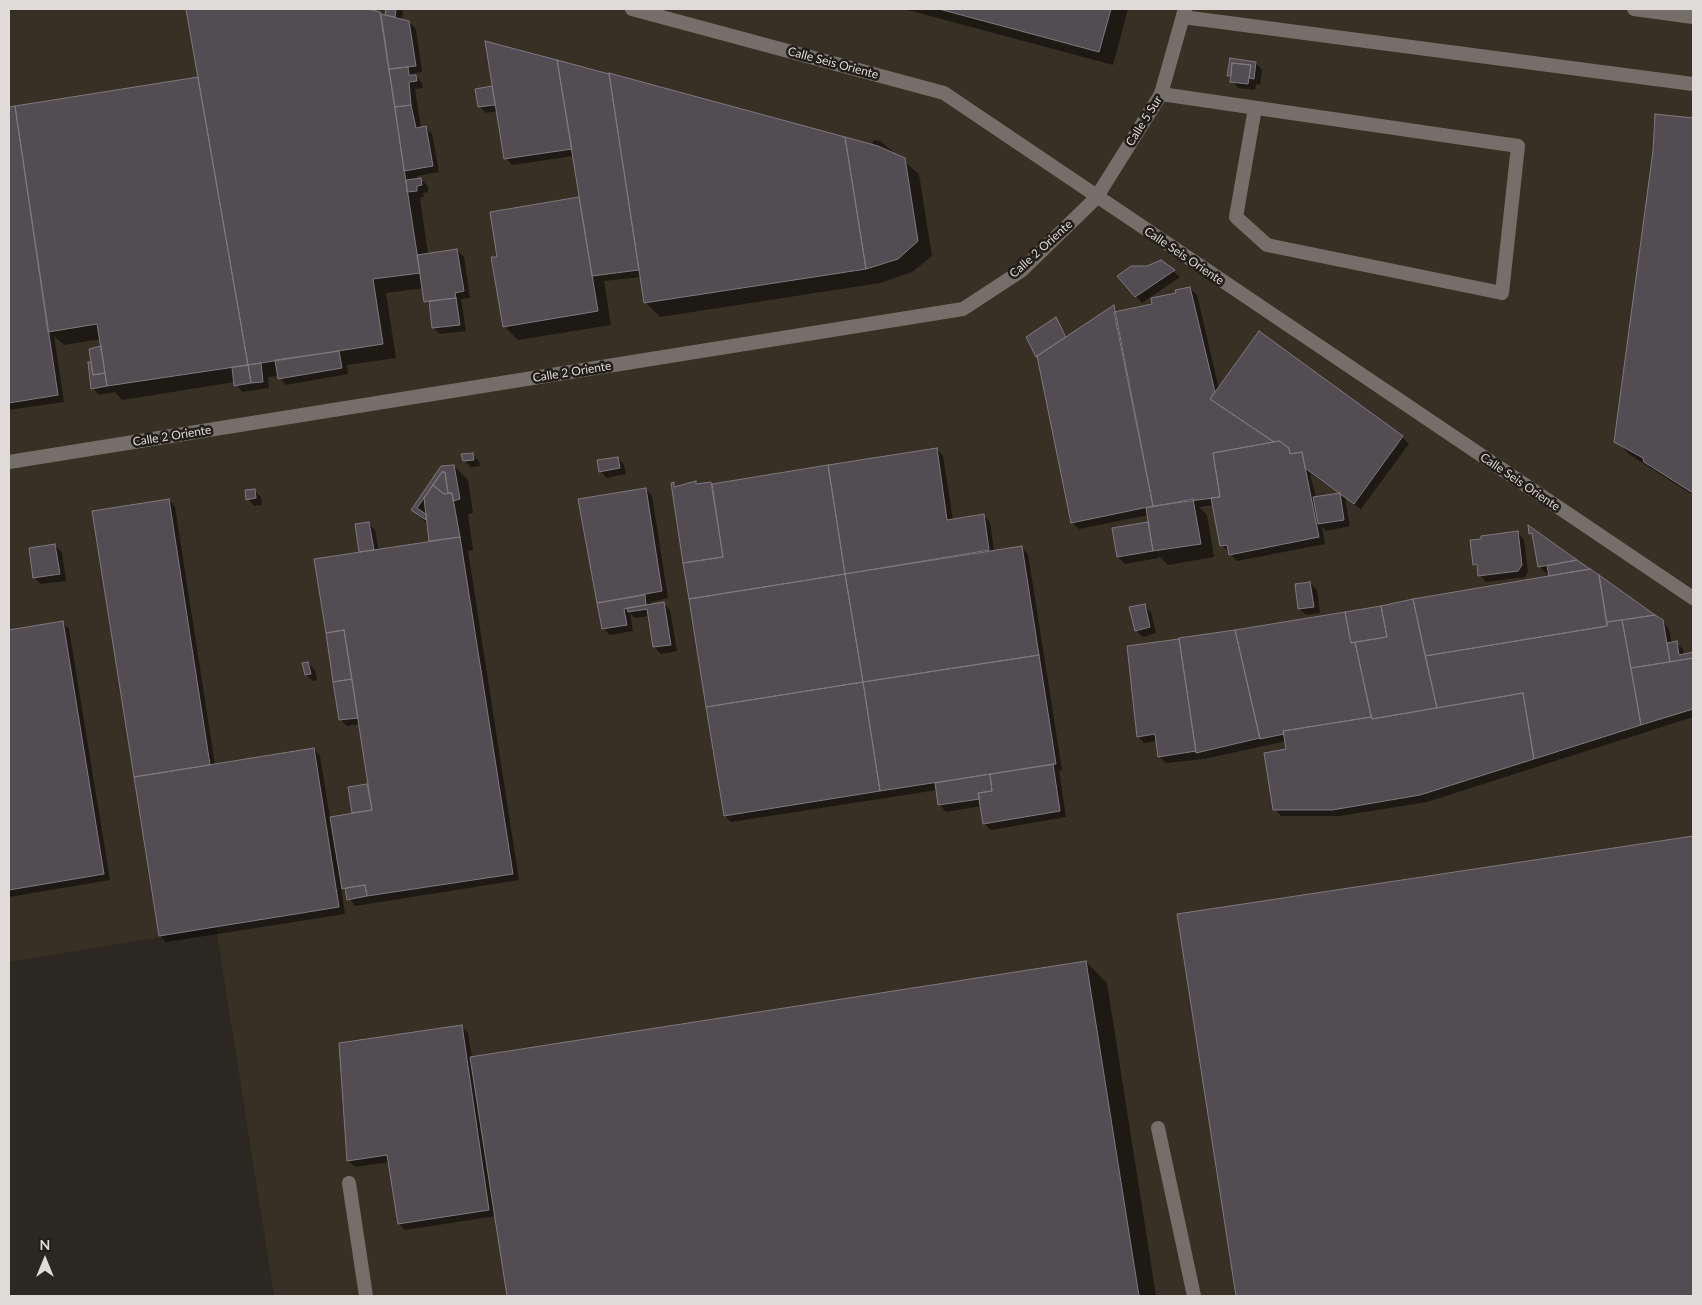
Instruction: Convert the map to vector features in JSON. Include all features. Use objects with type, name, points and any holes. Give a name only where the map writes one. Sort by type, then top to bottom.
[{"type":"street","name":"Calle Seis Oriente","points":[[632,9],[944,93],[1096,198],[1693,598]]},
{"type":"street","points":[[1634,9],[1693,17]]},
{"type":"street","name":"Calle 5 Sur","points":[[1096,198],[1162,94],[1184,13]]},
{"type":"street","points":[[1184,13],[1693,84]]},
{"type":"street","points":[[1162,94],[1518,146],[1502,293],[1267,245],[1236,217],[1255,108]]},
{"type":"street","name":"Calle 2 Oriente","points":[[9,462],[963,309],[1021,271],[1096,198]]},
{"type":"street","points":[[1158,1128],[1194,1296]]},
{"type":"street","points":[[348,1183],[366,1296]]},
{"type":"shaded area","points":[[9,9],[1693,9],[1693,1296],[274,1296],[216,928],[9,962]]},
{"type":"building","points":[[186,9],[368,9],[380,12],[420,273],[373,279],[383,344],[248,365]]},
{"type":"building","points":[[386,9],[396,9],[395,17],[385,15]]},
{"type":"building","points":[[939,9],[1111,9],[1099,52]]},
{"type":"building","points":[[381,14],[409,21],[416,66],[389,69]]},
{"type":"building","points":[[485,41],[557,60],[572,149],[504,159]]},
{"type":"building","points":[[1230,58],[1256,62],[1254,79],[1249,78],[1251,65],[1232,63],[1231,76],[1227,76]]},
{"type":"building","points":[[557,60],[609,74],[639,270],[592,276]]},
{"type":"building","points":[[1232,63],[1251,65],[1248,84],[1230,82]]},
{"type":"building","points":[[408,67],[409,75],[416,75],[417,81],[409,82],[411,105],[395,107],[389,69]]},
{"type":"building","points":[[609,73],[845,137],[866,269],[644,303]]},
{"type":"building","points":[[198,77],[248,365],[107,386],[97,324],[48,332],[15,106]]},
{"type":"building","points":[[492,86],[495,105],[478,107],[475,89]]},
{"type":"building","points":[[411,105],[416,128],[426,126],[433,166],[404,171],[395,107]]},
{"type":"building","points":[[15,106],[58,395],[9,403],[9,107]]},
{"type":"building","points":[[1655,114],[1693,118],[1693,493],[1644,462],[1643,458],[1614,442],[1653,151]]},
{"type":"building","points":[[845,137],[878,146],[905,158],[918,241],[898,259],[866,269]]},
{"type":"building","points":[[421,178],[422,185],[417,186],[417,191],[407,192],[406,180]]},
{"type":"building","points":[[579,197],[598,311],[503,327],[491,257],[497,257],[490,212]]},
{"type":"building","points":[[457,249],[464,291],[455,293],[456,298],[424,302],[417,255]]},
{"type":"building","points":[[1161,260],[1175,270],[1135,297],[1117,276],[1131,266],[1147,266]]},
{"type":"building","points":[[1190,287],[1215,392],[1210,399],[1274,442],[1213,453],[1220,497],[1153,506],[1114,312],[1152,304],[1151,298],[1176,293],[1175,290]]},
{"type":"building","points":[[456,298],[460,325],[432,328],[429,301]]},
{"type":"building","points":[[1114,305],[1153,506],[1071,523],[1037,356]]},
{"type":"building","points":[[1056,317],[1066,337],[1036,357],[1026,337]]},
{"type":"building","points":[[1259,331],[1403,436],[1354,504],[1305,468],[1302,452],[1290,454],[1289,448],[1279,441],[1274,442],[1210,399]]},
{"type":"building","points":[[101,346],[105,373],[93,375],[89,349]]},
{"type":"building","points":[[339,351],[342,368],[278,379],[275,360]]},
{"type":"building","points":[[88,362],[91,362],[93,375],[105,373],[107,386],[91,389]]},
{"type":"building","points":[[261,363],[263,382],[251,383],[248,365]]},
{"type":"building","points":[[248,365],[251,383],[234,386],[232,367]]},
{"type":"building","points":[[1279,441],[1289,448],[1290,454],[1302,452],[1319,537],[1229,555],[1227,545],[1220,546],[1211,498],[1220,497],[1213,453]]},
{"type":"building","points":[[937,448],[947,520],[984,514],[989,550],[845,574],[828,465]]},
{"type":"building","points":[[473,453],[474,460],[463,461],[461,454]]},
{"type":"building","points":[[618,457],[620,468],[599,472],[597,460]]},
{"type":"building","points":[[454,465],[460,499],[453,501],[452,493],[448,493],[445,472],[442,472],[417,508],[427,515],[426,520],[411,510],[441,466]]},
{"type":"building","points":[[828,465],[845,574],[689,599],[683,563],[723,557],[712,484]]},
{"type":"building","points":[[442,472],[445,472],[448,493],[444,494],[433,485]]},
{"type":"building","points":[[696,481],[696,484],[711,482],[723,557],[683,563],[671,483],[674,482],[674,487]]},
{"type":"building","points":[[433,485],[444,494],[452,493],[460,537],[429,541],[424,498]]},
{"type":"building","points":[[646,488],[662,591],[597,603],[578,499]]},
{"type":"building","points":[[255,489],[256,498],[246,500],[245,490]]},
{"type":"building","points":[[1340,493],[1344,520],[1318,524],[1313,497]]},
{"type":"building","points":[[169,499],[210,765],[134,777],[92,511]]},
{"type":"building","points":[[1193,499],[1201,544],[1153,551],[1146,508]]},
{"type":"building","points":[[369,522],[374,550],[359,552],[355,524]]},
{"type":"building","points":[[1148,522],[1153,551],[1117,557],[1112,528]]},
{"type":"building","points":[[1528,525],[1577,560],[1538,567],[1532,533],[1529,534]]},
{"type":"building","points":[[1518,531],[1522,565],[1518,571],[1478,576],[1477,564],[1473,565],[1470,540],[1481,539],[1481,536]]},
{"type":"building","points":[[460,537],[513,874],[367,896],[365,885],[342,889],[330,817],[372,810],[344,630],[326,633],[314,559]]},
{"type":"building","points":[[55,544],[60,574],[33,578],[29,548]]},
{"type":"building","points":[[1022,546],[1039,655],[863,682],[845,574]]},
{"type":"building","points":[[1577,560],[1590,569],[1549,576],[1547,566]]},
{"type":"building","points":[[1590,569],[1599,575],[1607,626],[1425,656],[1413,599]]},
{"type":"building","points":[[845,574],[863,682],[706,707],[689,599]]},
{"type":"building","points":[[1599,575],[1655,615],[1607,622]]},
{"type":"building","points":[[1310,582],[1314,607],[1298,609],[1295,584]]},
{"type":"building","points":[[645,595],[646,605],[624,609],[627,625],[602,629],[597,603]]},
{"type":"building","points":[[1413,599],[1437,708],[1372,719],[1355,642],[1387,637],[1381,606]]},
{"type":"building","points":[[664,602],[671,645],[653,647],[647,609],[628,612],[627,608]]},
{"type":"building","points":[[1145,604],[1150,627],[1135,631],[1129,607]]},
{"type":"building","points":[[1381,606],[1387,637],[1351,643],[1345,612]]},
{"type":"building","points":[[1345,612],[1351,643],[1355,642],[1371,717],[1283,731],[1284,734],[1260,739],[1235,630]]},
{"type":"building","points":[[1655,615],[1663,620],[1670,662],[1631,668],[1622,620]]},
{"type":"building","points":[[1622,620],[1641,725],[1534,759],[1523,693],[1437,708],[1425,656],[1607,626],[1607,622]]},
{"type":"building","points":[[63,621],[104,874],[9,890],[9,630]]},
{"type":"building","points":[[344,630],[352,679],[333,682],[326,633]]},
{"type":"building","points":[[1235,630],[1260,738],[1196,753],[1179,638]]},
{"type":"building","points":[[1179,639],[1196,751],[1158,757],[1155,734],[1137,737],[1127,646]]},
{"type":"building","points":[[1677,641],[1679,655],[1693,652],[1693,658],[1670,662],[1667,643]]},
{"type":"building","points":[[1039,655],[1056,764],[880,791],[863,682]]},
{"type":"building","points":[[1693,658],[1693,709],[1641,725],[1631,668]]},
{"type":"building","points":[[308,662],[311,674],[305,675],[302,663]]},
{"type":"building","points":[[352,679],[358,718],[339,720],[333,682]]},
{"type":"building","points":[[863,682],[880,791],[724,816],[706,707]]},
{"type":"building","points":[[1523,693],[1534,759],[1420,795],[1332,810],[1273,810],[1264,753],[1286,749],[1283,731],[1371,717],[1372,719]]},
{"type":"building","points":[[314,748],[339,907],[159,936],[134,777]]},
{"type":"building","points":[[1053,764],[1060,811],[983,824],[978,793],[992,791],[990,774]]},
{"type":"building","points":[[990,774],[992,791],[978,793],[980,799],[938,805],[935,783]]},
{"type":"building","points":[[367,784],[372,810],[352,813],[348,787]]},
{"type":"building","points":[[1693,836],[1693,1296],[1236,1296],[1177,914]]},
{"type":"building","points":[[365,885],[367,896],[347,900],[345,888]]},
{"type":"building","points":[[1086,961],[1139,1296],[507,1296],[470,1057]]},
{"type":"building","points":[[462,1025],[489,1210],[398,1224],[387,1155],[347,1161],[339,1043]]}]
